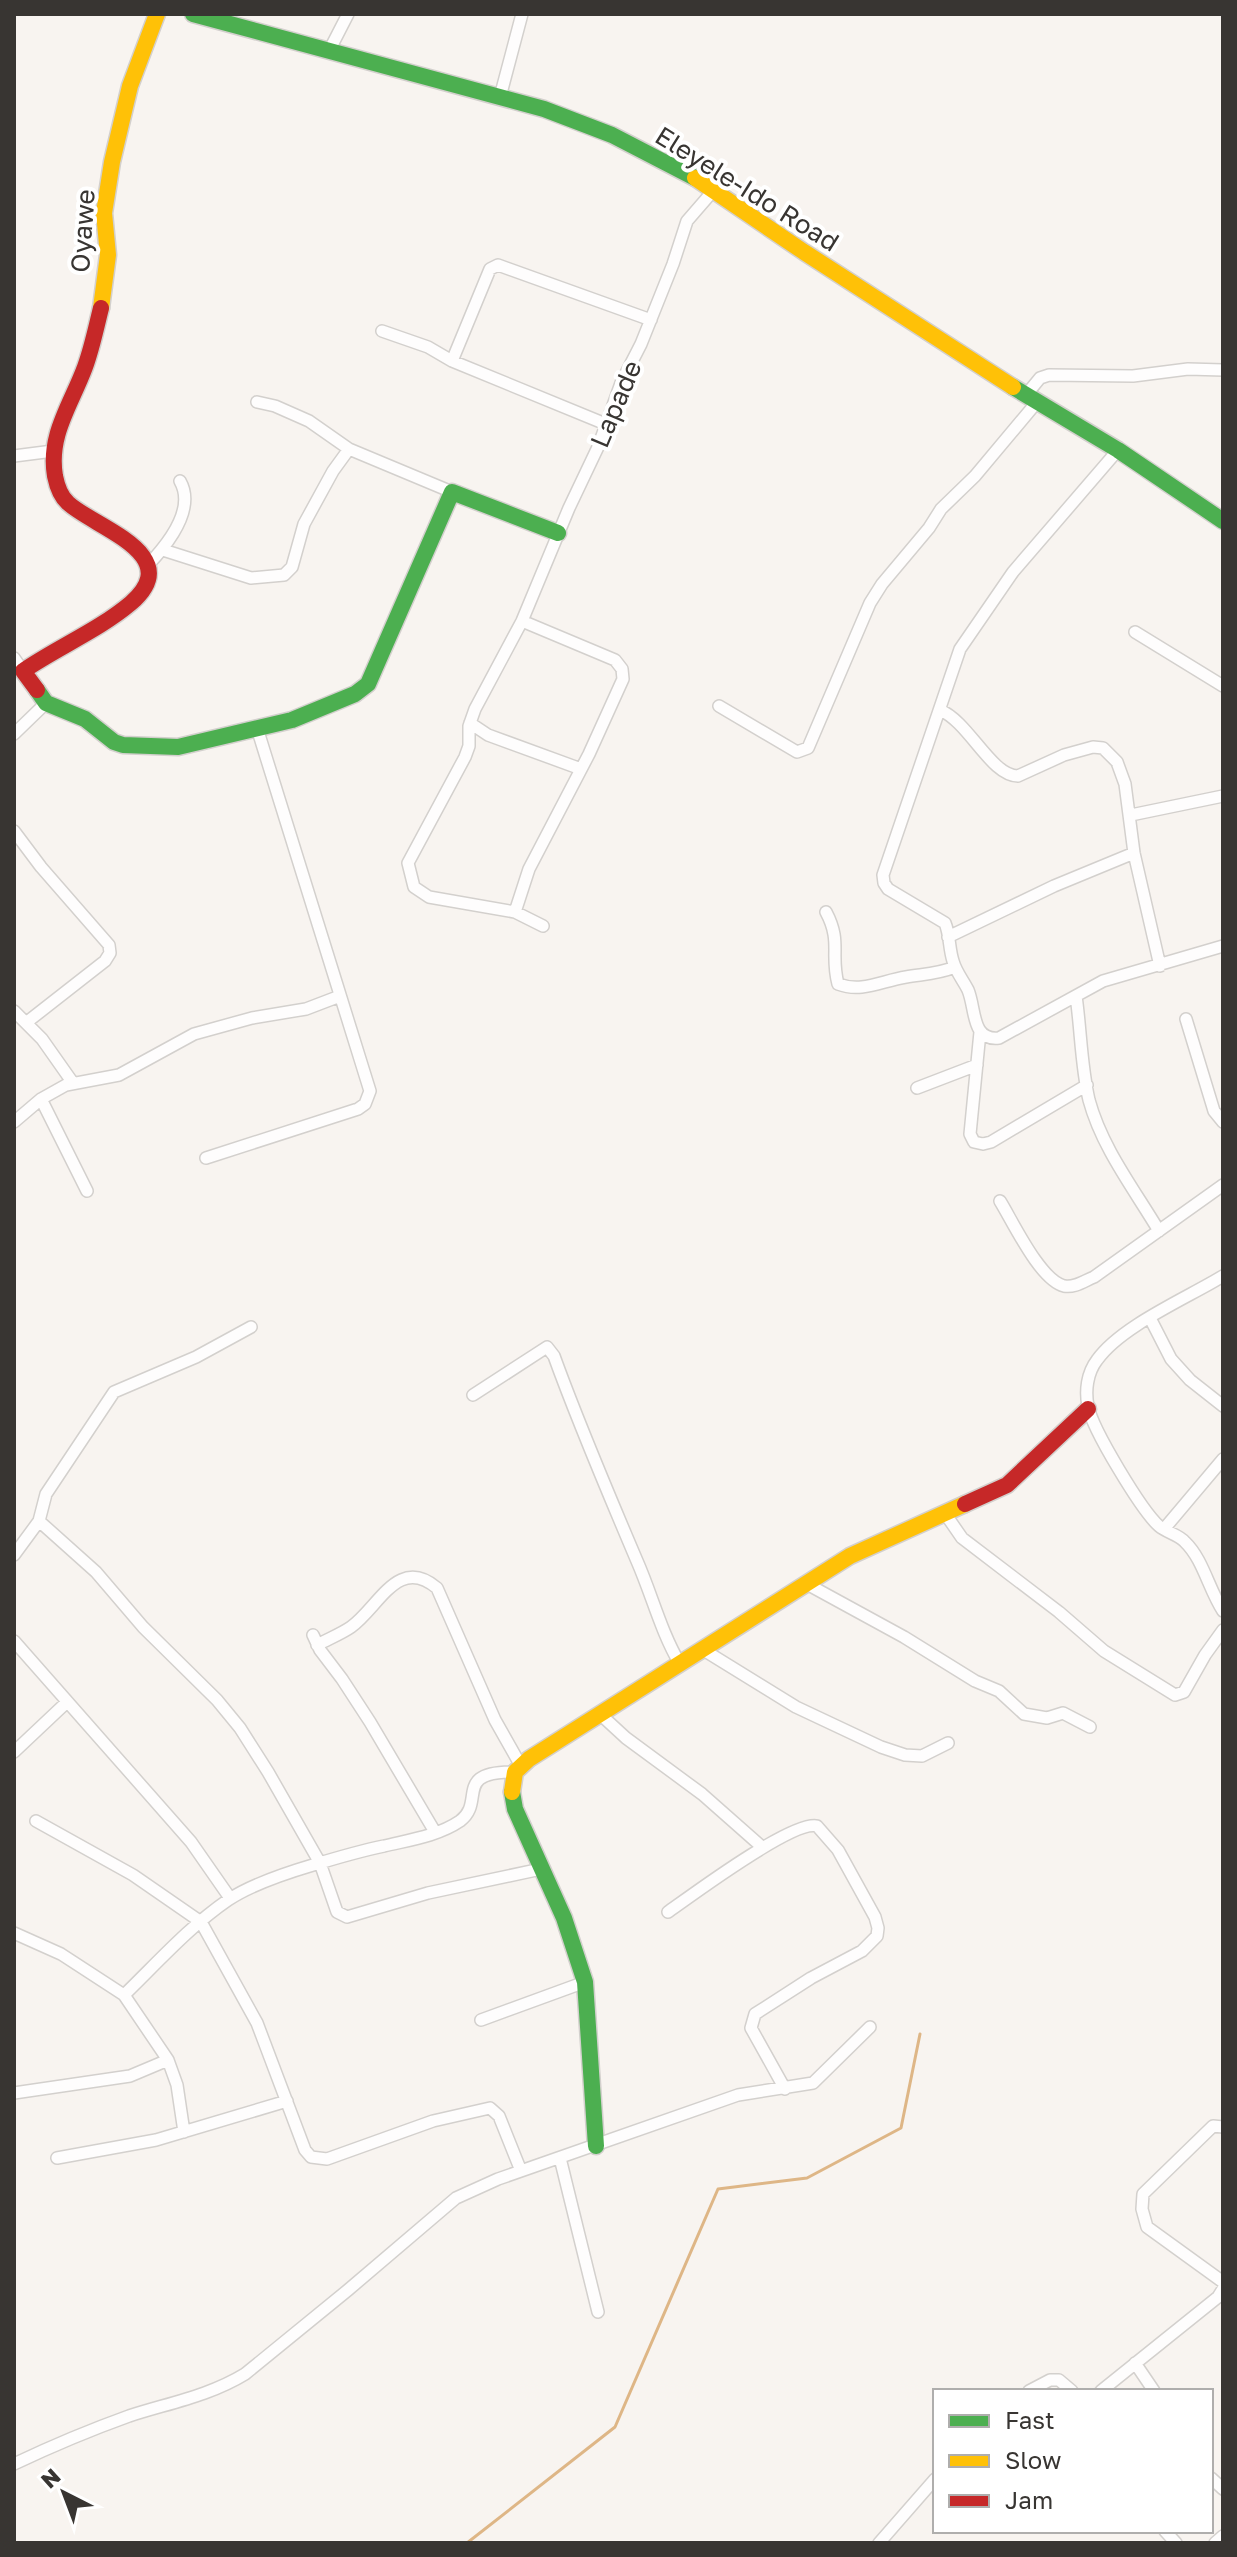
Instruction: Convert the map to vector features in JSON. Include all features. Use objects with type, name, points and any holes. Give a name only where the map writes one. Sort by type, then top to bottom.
[{"type":"street","name":"Oyawe","points":[[53,451],[87,362],[97,321],[108,254],[104,214],[124,99],[157,14]]},
{"type":"street","name":"Eleyele-Ido Road","points":[[193,14],[544,109],[612,135],[688,173],[1223,521]]},
{"type":"street","points":[[329,51],[348,14]]},
{"type":"street","points":[[500,97],[522,14]]},
{"type":"street","name":"Lapade","points":[[515,912],[429,897],[414,887],[408,873],[408,863],[465,757],[470,723],[522,621],[608,425],[621,383],[651,320],[687,221],[713,191]]},
{"type":"street","points":[[452,361],[494,265],[651,320]]},
{"type":"street","points":[[382,331],[428,347],[452,361],[608,425]]},
{"type":"street","points":[[719,706],[797,752],[808,748],[870,603],[950,497],[975,476],[1032,399],[1040,378],[1049,375],[1133,376],[1188,369],[1223,370]]},
{"type":"street","points":[[257,402],[275,406],[309,421],[349,449],[558,533]]},
{"type":"street","points":[[163,550],[251,578],[284,575],[292,567],[304,524],[333,471],[349,449]]},
{"type":"street","points":[[1087,1085],[991,1142],[980,1144],[972,1141],[970,1134],[980,1032],[969,992],[955,967],[947,928],[942,919],[888,889],[883,875],[960,649],[1004,584],[1118,450]]},
{"type":"street","points":[[14,456],[53,451],[59,492],[63,499],[111,528],[148,565],[151,573],[149,581],[138,598],[100,624],[42,656],[19,664],[46,703],[85,719],[114,742],[123,745],[178,747],[292,720],[355,694],[368,684],[452,492]]},
{"type":"street","points":[[148,565],[174,533],[185,500],[186,491],[180,481]]},
{"type":"street","points":[[522,621],[615,660],[622,669],[623,679],[529,869],[515,912],[543,926]]},
{"type":"street","points":[[1135,632],[1223,686]]},
{"type":"street","points":[[14,734],[46,703]]},
{"type":"street","points":[[940,710],[963,725],[999,769],[1010,776],[1027,773],[1081,749],[1103,748],[1117,762],[1125,784],[1134,853],[1160,966]]},
{"type":"street","points":[[470,723],[488,735],[581,769]]},
{"type":"street","points":[[206,1158],[358,1109],[365,1104],[370,1091],[257,728]]},
{"type":"street","points":[[1131,815],[1223,796]]},
{"type":"street","points":[[14,831],[109,945],[110,953],[105,961],[27,1022]]},
{"type":"street","points":[[948,937],[1054,886],[1134,853]]},
{"type":"street","points":[[826,912],[835,929],[837,945],[834,967],[838,984],[853,989],[905,977],[935,975],[955,967]]},
{"type":"street","points":[[980,1032],[991,1039],[999,1038],[1103,981],[1223,946]]},
{"type":"street","points":[[14,1122],[41,1099],[66,1085],[119,1075],[194,1034],[252,1018],[306,1009],[340,996]]},
{"type":"street","points":[[1076,996],[1089,1100],[1107,1148],[1159,1231]]},
{"type":"street","points":[[14,1011],[27,1022],[73,1083]]},
{"type":"street","points":[[1186,1019],[1214,1111],[1223,1122]]},
{"type":"street","points":[[917,1088],[977,1065]]},
{"type":"street","points":[[41,1099],[87,1191]]},
{"type":"street","points":[[1000,1201],[1050,1279],[1067,1287],[1094,1277],[1223,1185]]},
{"type":"street","points":[[1223,1276],[1150,1318],[1098,1357],[1088,1380],[1088,1409],[1106,1449],[1151,1516],[1164,1529],[1185,1542],[1223,1611]]},
{"type":"street","points":[[1150,1318],[1171,1359],[1190,1380],[1223,1406]]},
{"type":"street","points":[[14,1555],[39,1521],[46,1494],[114,1392],[196,1357],[251,1327]]},
{"type":"street","points":[[473,1395],[547,1347],[554,1356],[576,1418],[637,1559],[669,1646],[680,1664]]},
{"type":"street","points":[[124,1995],[230,1898],[320,1863],[435,1832],[463,1818],[472,1804],[474,1786],[481,1777],[495,1771],[518,1769],[702,1649],[872,1545],[1013,1481],[1088,1409]]},
{"type":"street","points":[[1164,1529],[1223,1459]]},
{"type":"street","points":[[944,1512],[962,1538],[1053,1607],[1104,1651],[1175,1695],[1184,1692],[1223,1630]]},
{"type":"street","points":[[39,1521],[96,1572],[143,1627],[217,1700],[240,1728],[320,1863],[337,1912],[347,1917],[428,1893],[541,1869]]},
{"type":"street","points":[[435,1832],[363,1712],[315,1640],[351,1627],[377,1598],[404,1577],[425,1578],[437,1588],[518,1769],[511,1788],[515,1809],[564,1918],[585,1982],[596,2146]]},
{"type":"street","points":[[807,1584],[904,1637],[975,1681],[999,1691],[1024,1714],[1047,1718],[1063,1713],[1090,1727]]},
{"type":"street","points":[[14,1641],[191,1842],[230,1898]]},
{"type":"street","points":[[702,1649],[796,1707],[881,1747],[905,1755],[922,1756],[948,1743]]},
{"type":"street","points":[[14,1752],[67,1702]]},
{"type":"street","points":[[601,1715],[626,1738],[702,1794],[762,1847]]},
{"type":"street","points":[[36,1821],[133,1875],[201,1922],[257,2023],[305,2150],[311,2157],[319,2160],[433,2121],[490,2108],[499,2116],[521,2171]]},
{"type":"street","points":[[668,1912],[762,1847],[807,1824],[817,1826],[838,1850],[875,1917],[877,1936],[862,1951],[811,1978],[755,2014],[751,2028],[785,2089]]},
{"type":"street","points":[[14,1933],[61,1954],[124,1995],[168,2060],[177,2085],[184,2132]]},
{"type":"street","points":[[481,2020],[585,1982]]},
{"type":"street","points":[[14,2464],[130,2416],[213,2391],[245,2374],[456,2198],[521,2171],[738,2095],[813,2083],[870,2027]]},
{"type":"street","points":[[14,2093],[130,2076],[168,2060]]},
{"type":"street","points":[[57,2158],[156,2140],[287,2101]]},
{"type":"street","points":[[1223,2127],[1213,2126],[1143,2194],[1142,2209],[1147,2227],[1223,2282]]},
{"type":"street","points":[[560,2158],[598,2312]]},
{"type":"street","points":[[1103,2389],[1218,2297],[1223,2289]]},
{"type":"street","points":[[1135,2363],[1153,2389]]},
{"type":"street","points":[[1033,2389],[1050,2380],[1059,2380],[1070,2389]]},
{"type":"street","points":[[879,2543],[933,2481]]},
{"type":"street","points":[[1215,2543],[1223,2536]]},
{"type":"waterway","points":[[467,2543],[615,2427],[718,2189],[807,2178],[901,2128],[920,2034]]},
{"type":"traffic: fast","points":[[193,14],[544,109],[612,135],[695,178]]},
{"type":"traffic: fast","points":[[1013,387],[1118,450],[1223,521]]},
{"type":"traffic: fast","points":[[37,690],[46,703],[85,719],[114,742],[123,745],[178,747],[292,720],[355,694],[368,684],[452,492],[558,533]]},
{"type":"traffic: fast","points":[[512,1792],[515,1809],[564,1918],[585,1982],[596,2146]]},
{"type":"traffic: slow","points":[[101,308],[108,255],[104,213],[112,162],[130,86],[157,14]]},
{"type":"traffic: slow","points":[[695,178],[1013,387]]},
{"type":"traffic: slow","points":[[512,1792],[515,1772],[529,1759],[850,1556],[965,1504]]},
{"type":"traffic: jam","points":[[37,690],[23,671],[106,622],[131,603],[145,586],[149,570],[143,556],[131,544],[65,500],[55,476],[58,434],[87,360],[101,308]]},
{"type":"traffic: jam","points":[[965,1504],[1007,1485],[1088,1409]]}]
